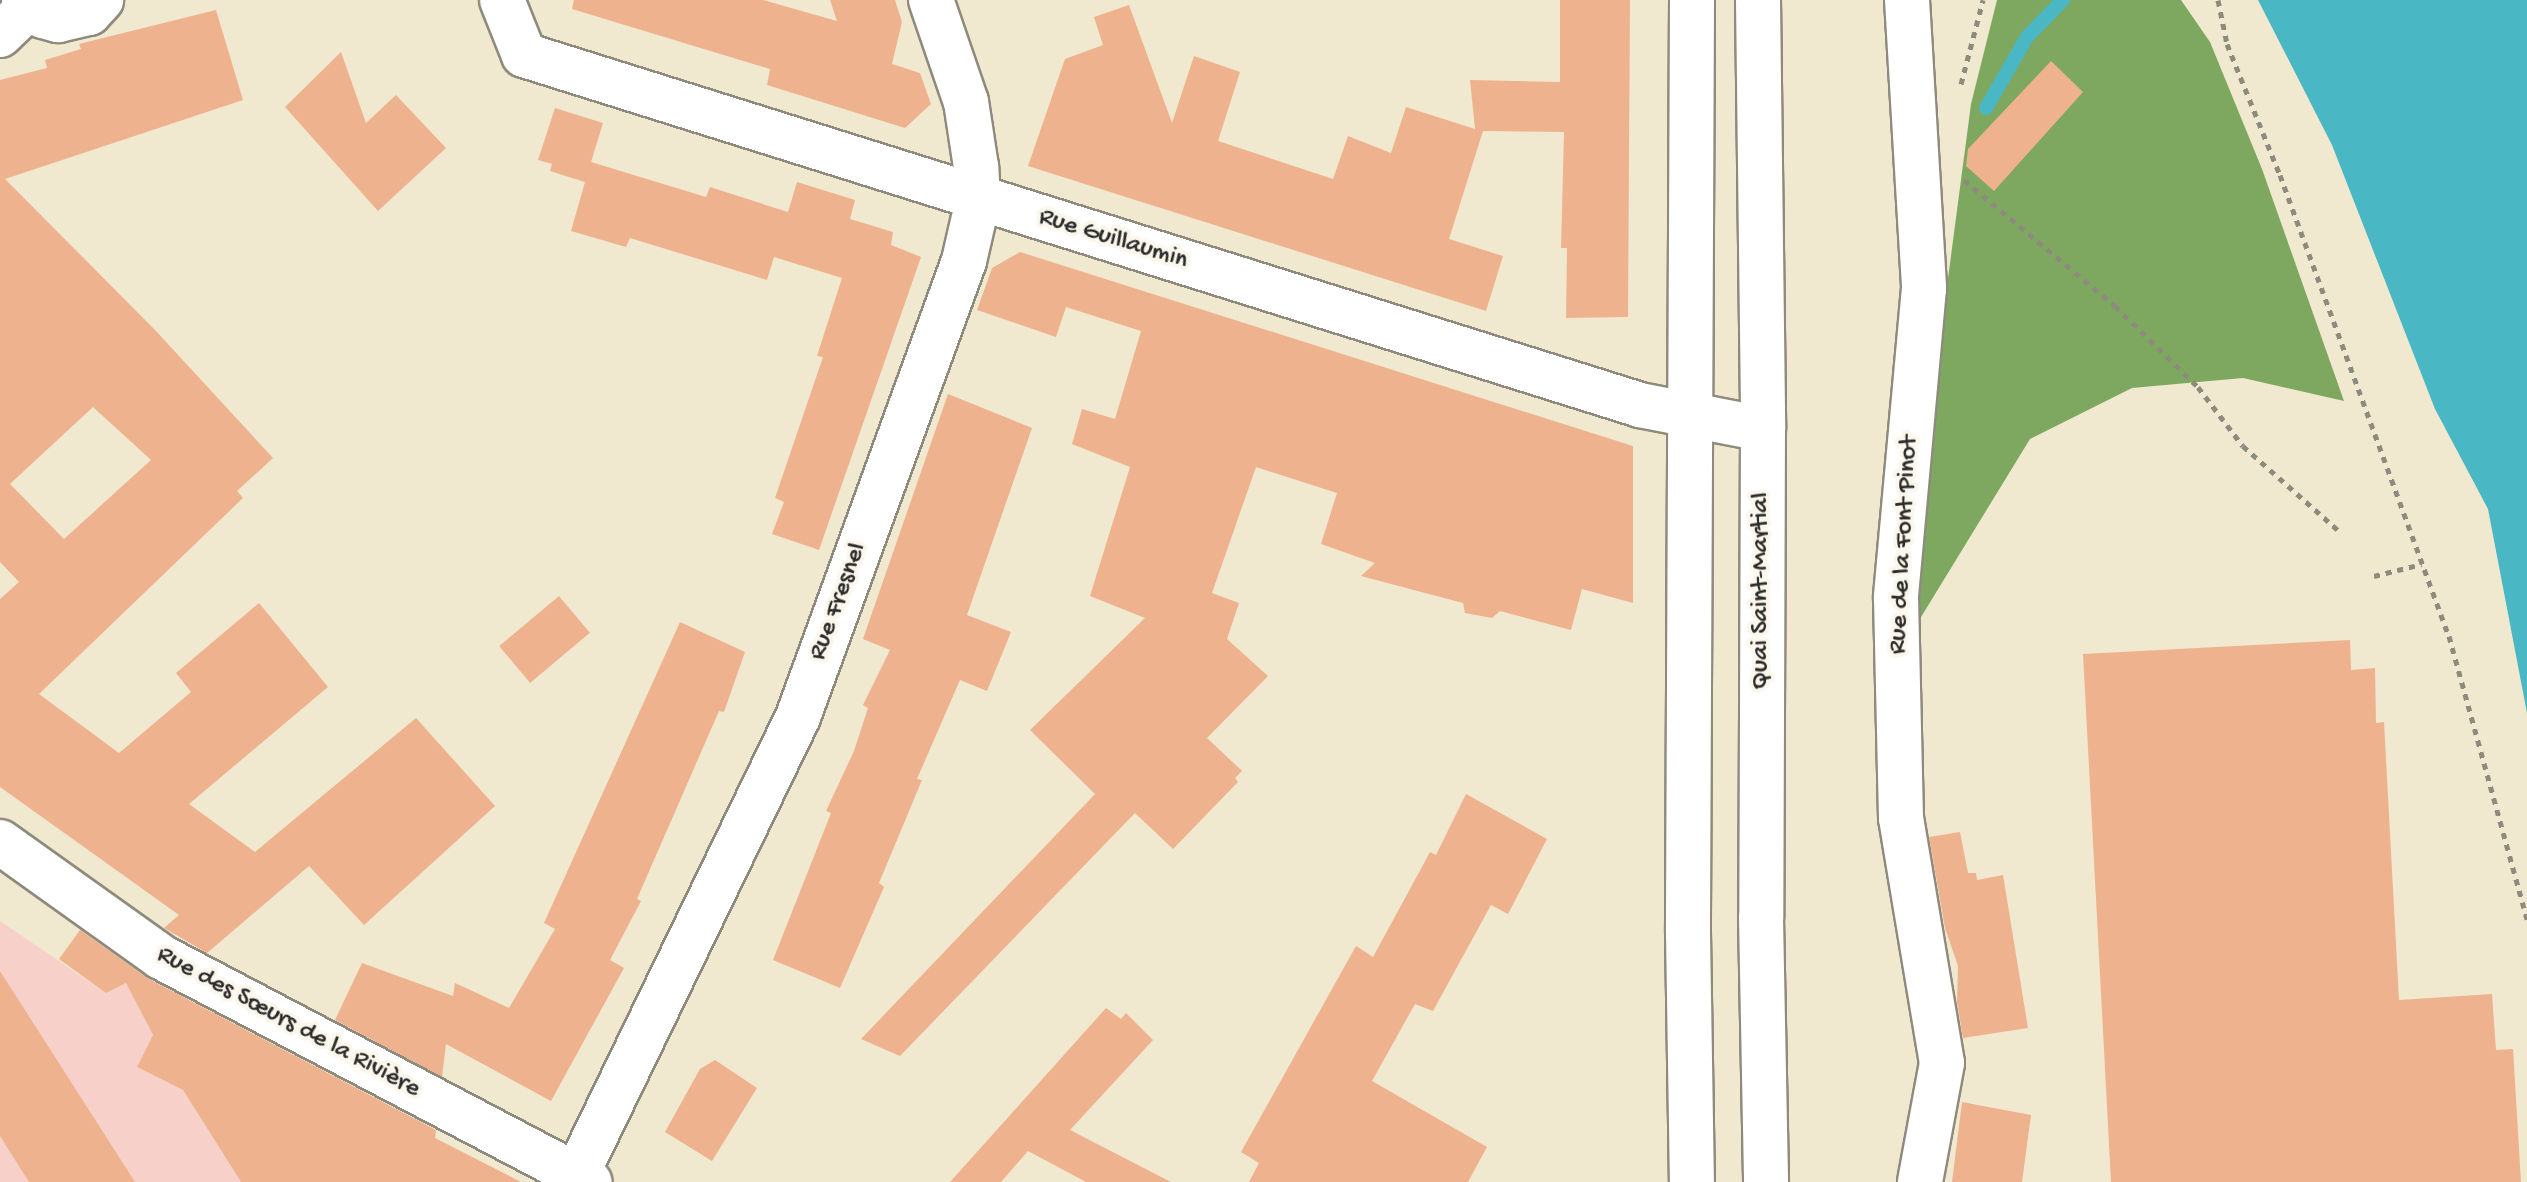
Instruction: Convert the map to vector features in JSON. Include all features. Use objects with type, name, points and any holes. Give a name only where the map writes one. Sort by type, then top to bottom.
[{"type":"street","points":[[18,14],[74,19],[89,13],[101,0]]},
{"type":"street","name":"Rue Guillaumin","points":[[502,0],[524,55],[978,200],[1640,405],[1763,429]]},
{"type":"street","name":"Rue Fresnel","points":[[579,1180],[798,717],[964,261],[978,200],[966,102],[931,0]]},
{"type":"street","points":[[1692,0],[1688,933],[1692,1182]]},
{"type":"street","name":"Quai Saint-Martial","points":[[1758,0],[1763,429],[1761,918],[1766,1182]]},
{"type":"street","name":"Rue de la Font Pinot","points":[[1907,0],[1924,288],[1896,598],[1901,818],[1942,1063],[1920,1182]]},
{"type":"street","name":"Rue des Sœurs de la Rivière","points":[[0,842],[161,957],[579,1180]]},
{"type":"path","points":[[2218,0],[2227,44],[2280,175],[2449,636],[2527,920]]},
{"type":"path","points":[[1958,174],[2115,306],[2198,387],[2243,446],[2339,531]]},
{"type":"path","points":[[2374,576],[2422,564]]},
{"type":"shaded area","points":[[0,921],[106,993],[126,983],[153,1035],[137,1067],[183,1090],[241,1182],[0,1182]]},
{"type":"green space","points":[[1997,0],[2181,0],[2210,42],[2262,169],[2344,401],[2243,378],[2132,388],[2030,439],[1918,622],[1939,347],[1971,104]]},
{"type":"water","points":[[2258,0],[2527,0],[2527,713],[2488,509],[2435,409],[2332,145]]},
{"type":"building","points":[[574,0],[763,0],[837,21],[830,0],[895,0],[902,22],[892,64],[920,73],[931,104],[905,128],[767,85],[770,69],[572,9]]},
{"type":"building","points":[[1560,0],[1630,0],[1628,317],[1566,318],[1567,248],[1561,248],[1564,132],[1483,131],[1449,239],[1503,256],[1486,311],[1028,166],[1065,59],[1103,45],[1094,17],[1129,5],[1172,123],[1194,56],[1240,72],[1218,141],[1333,179],[1348,136],[1391,153],[1406,107],[1475,129],[1470,80],[1560,82]]},
{"type":"building","points":[[216,10],[243,100],[5,179],[156,331],[273,458],[237,491],[243,498],[39,694],[119,753],[191,692],[176,673],[259,603],[328,687],[189,804],[255,852],[416,718],[495,806],[364,925],[309,866],[207,953],[164,928],[179,915],[0,787],[0,599],[19,582],[0,562],[0,80],[47,68],[45,60],[81,49],[79,44]],"holes":[[[93,407],[151,460],[64,539],[10,484]]]},
{"type":"building","points":[[341,52],[366,123],[396,95],[446,148],[378,211],[285,107]]},
{"type":"building","points":[[2051,61],[2083,92],[1994,191],[1966,166],[1968,149]]},
{"type":"building","points":[[555,108],[603,123],[591,162],[706,197],[710,187],[788,212],[797,182],[855,200],[850,219],[893,232],[891,245],[921,257],[819,550],[772,534],[784,502],[775,498],[823,357],[817,356],[842,278],[774,257],[767,280],[630,238],[626,247],[571,231],[585,182],[550,171],[552,164],[538,160]]},
{"type":"building","points":[[1020,252],[1633,446],[1633,603],[1582,589],[1571,630],[1500,611],[1492,618],[1465,613],[1463,603],[1361,576],[1375,563],[1321,544],[1337,493],[1256,467],[1212,593],[1239,603],[1227,639],[1268,676],[1207,738],[1242,771],[1235,778],[1238,782],[1173,849],[1135,813],[900,1056],[861,1039],[1095,794],[1030,730],[1145,618],[1090,596],[1130,467],[1072,444],[1082,409],[1115,419],[1141,331],[1066,307],[1056,337],[977,310],[992,268]]},
{"type":"building","points":[[948,394],[1032,428],[967,615],[1011,632],[987,691],[960,680],[917,779],[922,780],[879,883],[884,887],[840,988],[773,960],[831,813],[826,811],[854,751],[868,708],[863,705],[890,650],[863,639]]},
{"type":"building","points":[[559,596],[590,633],[530,683],[499,646]]},
{"type":"building","points":[[680,622],[745,652],[724,712],[719,711],[637,899],[641,901],[610,960],[624,968],[551,1101],[446,1044],[442,1077],[335,1020],[362,963],[453,996],[455,983],[509,1008],[555,929],[544,923]]},
{"type":"building","points":[[2350,640],[2351,670],[2375,668],[2376,723],[2384,722],[2399,1000],[2492,994],[2496,1050],[2513,1049],[2521,1182],[2111,1182],[2083,654]]},
{"type":"building","points":[[1466,794],[1547,839],[1508,914],[1491,905],[1433,1011],[1415,1004],[1372,1081],[1487,1147],[1468,1182],[1249,1182],[1259,1163],[1241,1152],[1356,946],[1373,957],[1430,852],[1436,855]]},
{"type":"building","points":[[1960,832],[1968,873],[1976,873],[1977,880],[2003,875],[2028,1028],[1963,1038],[1957,1002],[1958,966],[1945,928],[1929,837]]},
{"type":"building","points":[[80,930],[149,979],[436,1130],[435,1138],[521,1182],[241,1182],[183,1090],[137,1067],[153,1035],[126,983],[106,993],[59,959]]},
{"type":"building","points":[[0,971],[135,1182],[29,1182],[0,1136]]},
{"type":"building","points":[[1106,1008],[1121,1019],[1126,1013],[1153,1040],[1070,1130],[1171,1182],[1086,1182],[1028,1151],[1001,1182],[950,1182]]},
{"type":"building","points":[[715,1060],[757,1088],[712,1161],[665,1132],[700,1069]]},
{"type":"building","points":[[1962,1102],[2031,1115],[2022,1182],[1952,1182]]},
{"type":"waterway","points":[[1986,108],[2027,37],[2063,0]]}]
